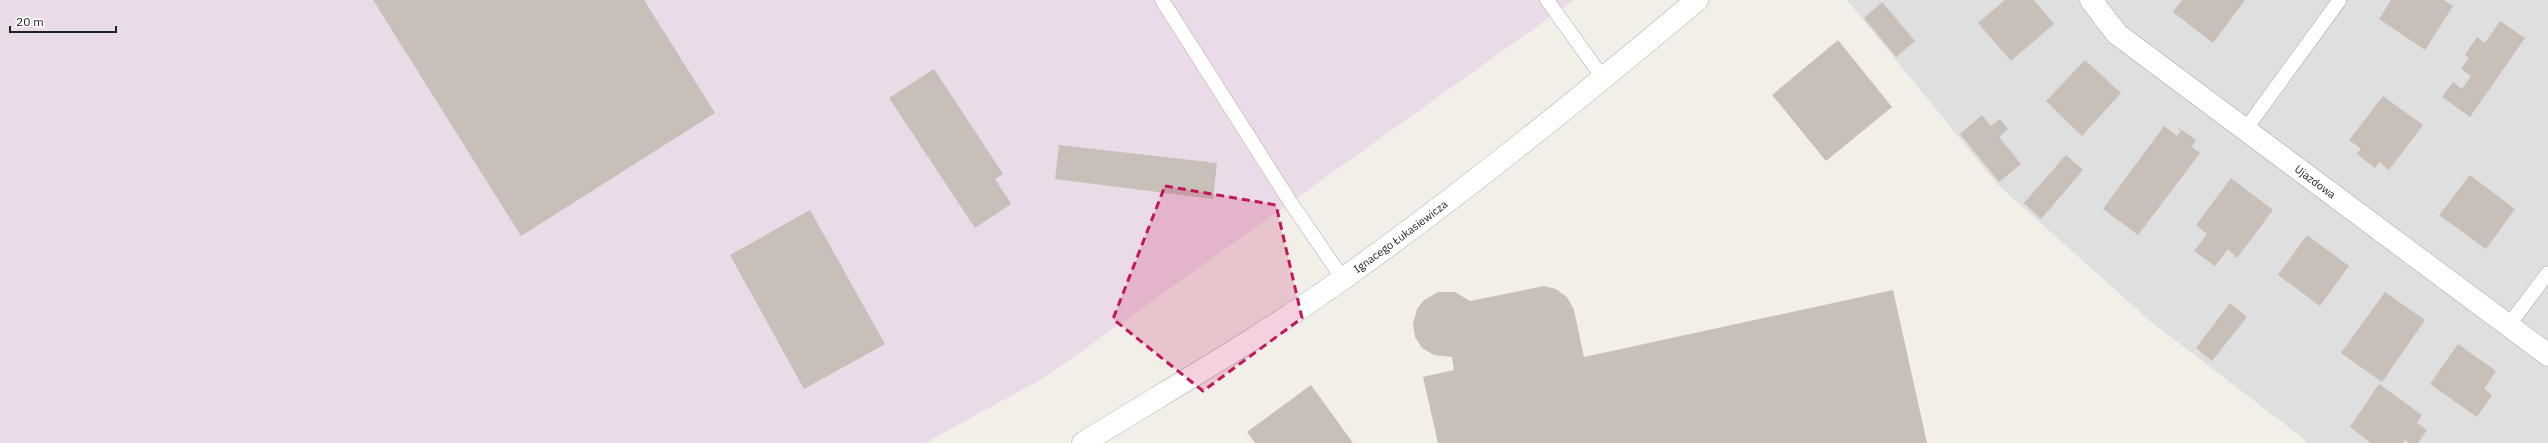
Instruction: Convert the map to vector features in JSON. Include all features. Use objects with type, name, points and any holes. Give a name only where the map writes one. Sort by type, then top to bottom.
[{"type":"street","name":"Ignacego Łukasiewicza","points":[[1083,443],[1270,327],[1343,279],[1461,191],[1603,78],[1697,0]]},
{"type":"street","name":"Ujazdowa","points":[[2091,0],[2117,34],[2548,355]]},
{"type":"lane","points":[[1162,0],[1291,203],[1343,279]]},
{"type":"lane","points":[[1547,0],[1603,78]]},
{"type":"lane","points":[[2245,130],[2339,1]]},
{"type":"lane","points":[[2508,326],[2548,273]]},
{"type":"highlighted area","points":[[1165,186],[1276,205],[1302,318],[1203,391],[1113,319]]},
{"type":"shaded area","points":[[0,0],[1574,0],[1047,376],[925,443],[0,443]]},
{"type":"shaded area","points":[[1847,0],[2548,0],[2548,443],[2306,443],[2304,439],[2150,321],[1997,184]]},
{"type":"building","points":[[373,0],[644,0],[715,113],[521,236]]},
{"type":"building","points":[[2005,0],[2034,0],[2054,24],[2011,61],[1978,23]]},
{"type":"building","points":[[2182,0],[2245,0],[2213,43],[2173,12]]},
{"type":"building","points":[[2391,0],[2444,0],[2453,6],[2425,50],[2379,19]]},
{"type":"building","points":[[1882,2],[1915,41],[1896,57],[1864,18]]},
{"type":"building","points":[[2500,21],[2525,38],[2470,117],[2442,97],[2453,82],[2462,89],[2471,76],[2461,69],[2469,58],[2465,55],[2477,37],[2485,43]]},
{"type":"building","points":[[1838,40],[1892,107],[1826,161],[1772,95]]},
{"type":"building","points":[[2085,60],[2121,93],[2082,136],[2046,101]]},
{"type":"building","points":[[934,69],[1003,174],[995,179],[1011,204],[975,228],[889,98]]},
{"type":"building","points":[[2383,96],[2423,125],[2389,170],[2379,162],[2375,168],[2357,154],[2361,149],[2349,140]]},
{"type":"building","points":[[1982,115],[1991,126],[2000,119],[2008,129],[1999,137],[2021,164],[1999,182],[1960,134]]},
{"type":"building","points":[[2164,126],[2177,136],[2181,131],[2176,126],[2196,140],[2192,147],[2200,153],[2138,235],[2103,209]]},
{"type":"building","points":[[1059,145],[1217,163],[1213,199],[1055,179]]},
{"type":"building","points":[[2066,155],[2083,170],[2041,219],[2024,203]]},
{"type":"building","points":[[2470,175],[2515,209],[2486,249],[2439,215]]},
{"type":"building","points":[[2231,178],[2273,210],[2237,258],[2228,249],[2215,266],[2194,251],[2207,234],[2196,225]]},
{"type":"building","points":[[810,210],[885,344],[804,389],[730,255]]},
{"type":"building","points":[[2307,235],[2349,266],[2320,306],[2278,275]]},
{"type":"building","points":[[1544,286],[1556,289],[1567,297],[1574,310],[1584,357],[1893,290],[1927,443],[1438,443],[1423,377],[1454,370],[1452,357],[1434,355],[1422,348],[1415,337],[1413,324],[1417,309],[1424,300],[1438,292],[1455,292],[1470,301]]},
{"type":"building","points":[[2385,292],[2425,320],[2382,382],[2341,353]]},
{"type":"building","points":[[2230,303],[2247,317],[2212,361],[2196,348]]},
{"type":"building","points":[[2458,344],[2496,371],[2484,389],[2492,395],[2477,417],[2430,384]]},
{"type":"building","points":[[2379,384],[2422,415],[2417,423],[2427,430],[2418,443],[2409,443],[2405,440],[2403,443],[2371,443],[2350,427]]},
{"type":"building","points":[[1311,385],[1353,443],[1255,443],[1247,432]]}]
